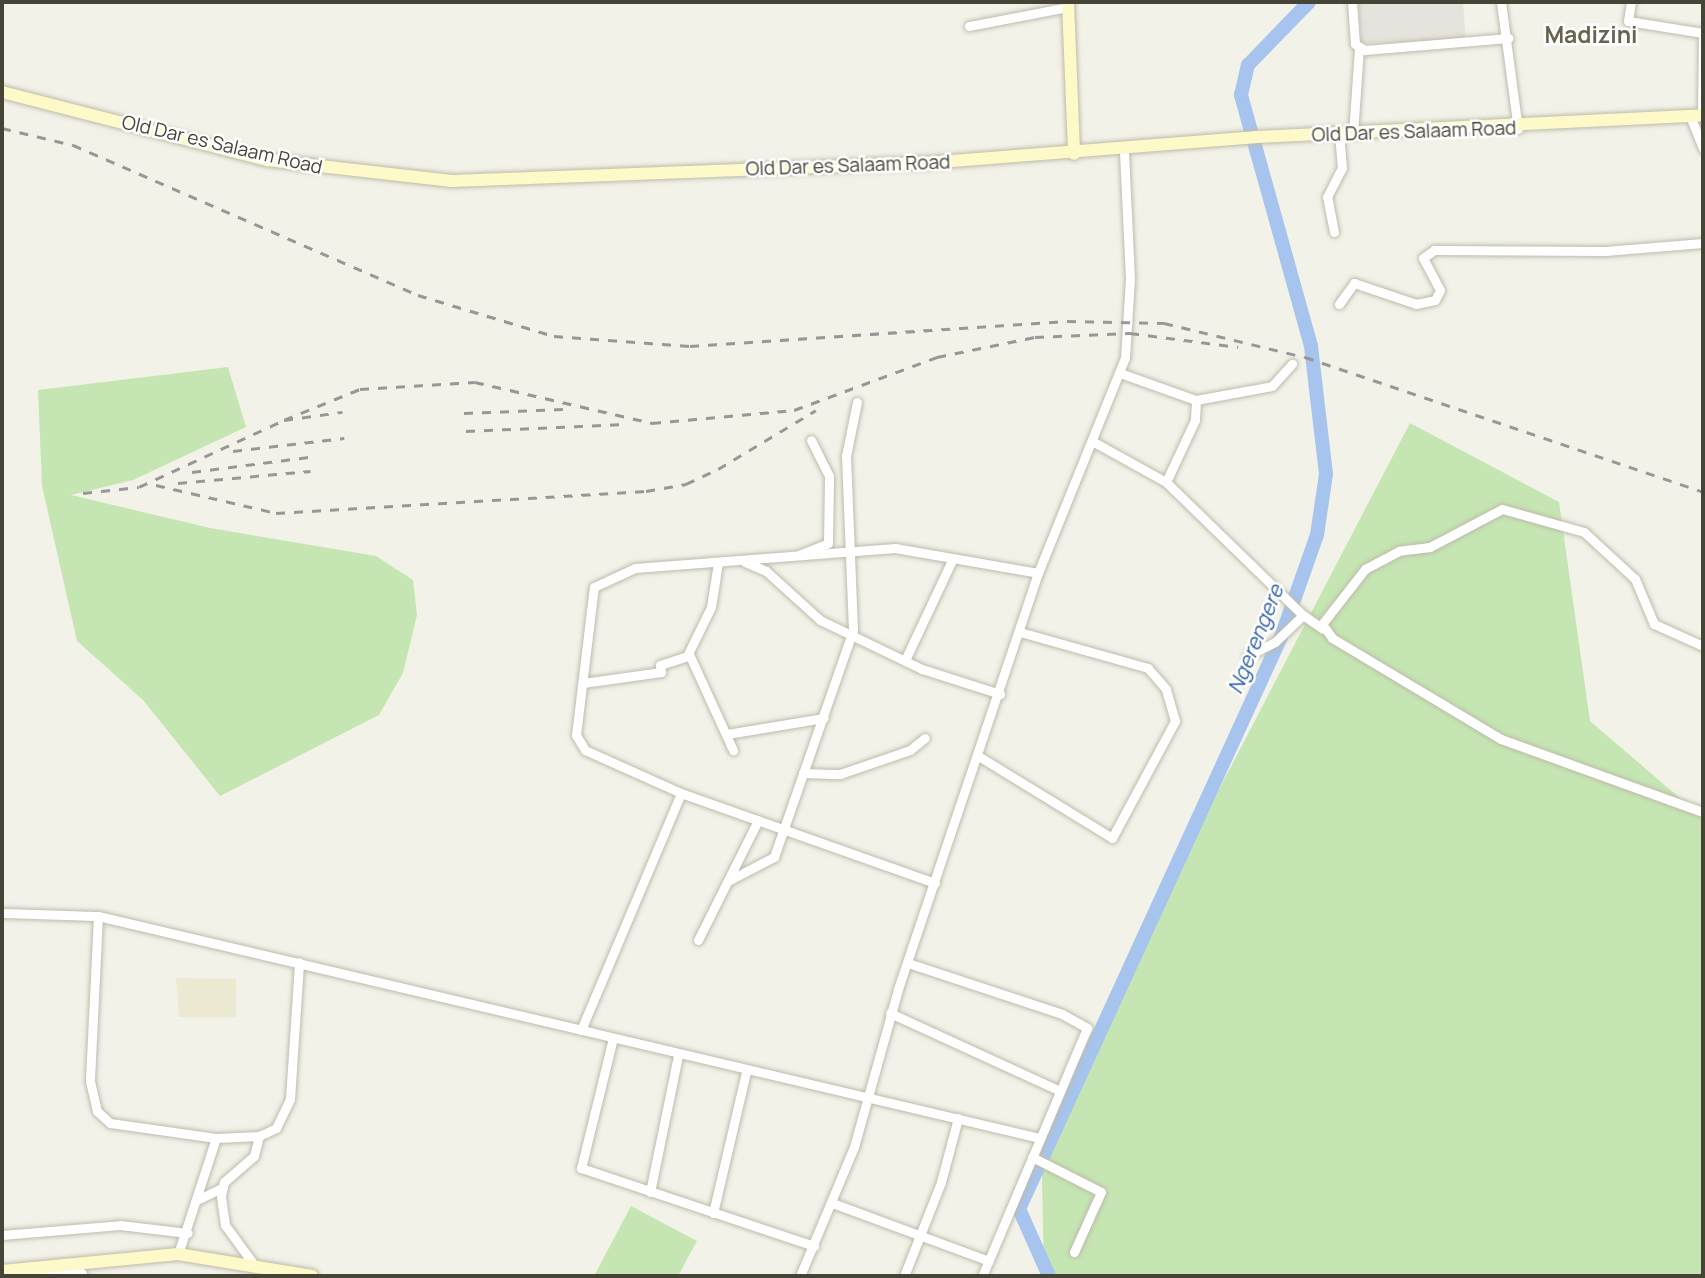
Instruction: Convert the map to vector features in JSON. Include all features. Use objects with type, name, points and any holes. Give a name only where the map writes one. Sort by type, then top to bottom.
[{"type":"main road","points":[[1068,4],[1074,154]]},
{"type":"main road","name":"Old Dar es Salaam Road","points":[[2,92],[267,160],[452,181],[1074,154],[1242,138],[1518,128],[1698,115]]},
{"type":"main road","points":[[2,1271],[40,1274],[178,1254],[252,1262],[312,1276]]},
{"type":"street","points":[[1352,2],[1359,48],[1353,134]]},
{"type":"street","points":[[1501,2],[1508,38],[1518,128]]},
{"type":"street","points":[[1631,2],[1628,21],[1703,33],[1698,115],[1703,149]]},
{"type":"street","points":[[969,26],[1068,4]]},
{"type":"street","points":[[1359,48],[1508,38]]},
{"type":"street","points":[[1334,232],[1327,197],[1342,168],[1339,135]]},
{"type":"street","points":[[800,1276],[835,1204],[868,1099],[890,1013],[980,757],[1038,573],[1121,373],[1130,333],[1124,151]]},
{"type":"street","points":[[1339,304],[1354,283],[1416,303],[1435,300],[1440,290],[1423,258],[1434,250],[1605,251],[1703,243]]},
{"type":"street","points":[[1121,373],[1196,400],[1272,386],[1292,363]]},
{"type":"street","points":[[1166,482],[1195,420],[1196,400]]},
{"type":"street","points":[[728,881],[770,864],[784,831],[853,630],[847,552],[846,482],[857,402]]},
{"type":"street","points":[[811,440],[829,476],[828,548]]},
{"type":"street","points":[[1093,440],[1166,482],[1303,615],[1502,739],[1703,812]]},
{"type":"street","points":[[829,476],[846,482]]},
{"type":"street","points":[[1323,629],[1325,617],[1365,569],[1399,551],[1430,547],[1502,509],[1584,532],[1635,579],[1654,624],[1703,646]]},
{"type":"street","points":[[935,883],[681,793],[581,746],[576,735],[596,585],[626,569],[744,562],[799,555],[828,548],[847,552],[895,548],[1038,573]]},
{"type":"street","points":[[906,657],[915,651],[953,558]]},
{"type":"street","points":[[744,562],[766,571],[820,620],[853,630],[906,657],[925,670],[1000,694]]},
{"type":"street","points":[[583,683],[661,672],[660,665],[689,654],[711,607],[718,563]]},
{"type":"street","points":[[1247,656],[1275,642],[1303,615]]},
{"type":"street","points":[[980,757],[1112,838],[1175,721],[1166,689],[1148,668],[1020,632]]},
{"type":"street","points":[[689,654],[733,750]]},
{"type":"street","points":[[727,734],[824,718]]},
{"type":"street","points":[[803,773],[840,774],[910,750],[925,738]]},
{"type":"street","points":[[581,1030],[681,793]]},
{"type":"street","points":[[698,940],[758,820]]},
{"type":"street","points":[[2,913],[98,916],[581,1030],[678,1056],[1040,1138]]},
{"type":"street","points":[[98,916],[90,1069],[97,1111],[110,1123],[216,1138],[259,1136],[276,1128],[289,1107],[299,962]]},
{"type":"street","points":[[908,963],[1082,1023],[1087,1034],[982,1276]]},
{"type":"street","points":[[890,1013],[1060,1091]]},
{"type":"street","points":[[613,1038],[579,1166],[814,1246]]},
{"type":"street","points":[[650,1192],[678,1056]]},
{"type":"street","points":[[713,1213],[746,1072]]},
{"type":"street","points":[[904,1276],[922,1231],[958,1118]]},
{"type":"street","points":[[199,1199],[222,1188],[254,1156],[259,1136]]},
{"type":"street","points":[[178,1254],[188,1233],[216,1138]]},
{"type":"street","points":[[1032,1157],[1101,1192],[1074,1252]]},
{"type":"street","points":[[222,1188],[225,1225],[252,1262]]},
{"type":"street","points":[[835,1204],[922,1231],[989,1261]]},
{"type":"street","points":[[2,1235],[120,1226],[188,1233]]},
{"type":"street","points":[[40,1274],[82,1273]]},
{"type":"shaded area","points":[[1358,2],[1463,2],[1466,41],[1362,43]]},
{"type":"shaded area","points":[[176,978],[236,979],[236,1017],[179,1017]]},
{"type":"green space","points":[[228,367],[246,427],[133,480],[71,495],[210,528],[376,556],[413,580],[417,615],[403,673],[379,715],[220,796],[143,700],[77,641],[42,486],[38,390]]},
{"type":"green space","points":[[1410,423],[1559,502],[1590,721],[1703,818],[1703,1276],[1044,1276],[1041,1131]]},
{"type":"green space","points":[[631,1206],[697,1241],[678,1276],[594,1276]]},
{"type":"waterway","name":"Ngerengere","points":[[1049,1276],[1019,1209],[1281,637],[1317,535],[1326,474],[1311,346],[1241,95],[1248,65],[1309,2]]},
{"type":"railway","points":[[2,128],[73,145],[418,295],[554,336],[690,346],[1067,321],[1164,323],[1305,357],[1703,492]]},
{"type":"railway","points":[[284,420],[360,389],[475,382],[652,423],[794,410],[937,357],[1035,337],[1130,333],[1238,347]]},
{"type":"railway","points":[[464,413],[563,409]]},
{"type":"railway","points":[[156,485],[276,513],[646,491],[686,484],[718,469],[816,410]]},
{"type":"railway","points":[[83,493],[139,487],[284,420],[342,412]]},
{"type":"railway","points":[[466,431],[625,424]]},
{"type":"railway","points":[[233,451],[344,438]]},
{"type":"railway","points":[[192,472],[309,457]]},
{"type":"railway","points":[[178,483],[310,471]]},
{"type":"district","name":"Madizini","points":[[1591,34]]}]
